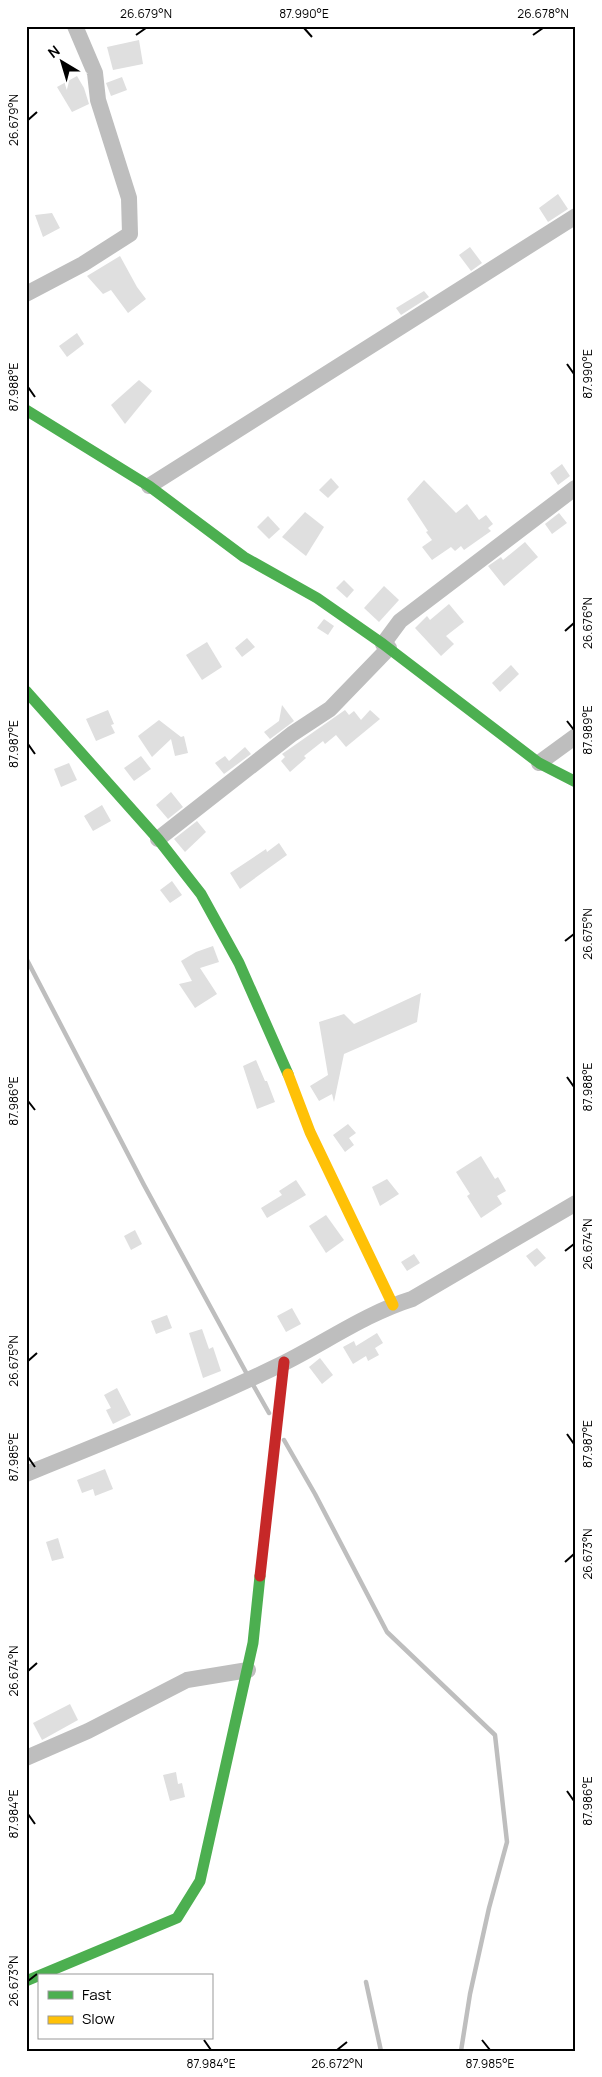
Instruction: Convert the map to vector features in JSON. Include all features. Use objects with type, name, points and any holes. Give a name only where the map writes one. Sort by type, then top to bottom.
[{"type":"street","points":[[26,294],[83,264],[130,234],[129,198],[98,100],[95,73],[75,26]]},
{"type":"street","points":[[149,486],[576,216]]},
{"type":"street","points":[[26,410],[149,486],[244,557],[317,598],[386,646],[539,763],[576,782]]},
{"type":"street","points":[[158,839],[292,734],[330,709],[386,646],[400,621],[575,488]]},
{"type":"street","points":[[26,692],[158,839],[201,894],[239,963],[289,1076],[310,1132],[393,1305]]},
{"type":"street","points":[[539,763],[576,736]]},
{"type":"street","points":[[26,1474],[169,1416],[284,1362],[393,1305],[412,1299],[576,1203]]},
{"type":"street","points":[[43,1974],[177,1918],[200,1881],[253,1643],[284,1362]]},
{"type":"street","points":[[26,1758],[88,1731],[187,1680],[248,1670]]},
{"type":"street","points":[[26,1981],[38,1976]]},
{"type":"building","points":[[139,40],[143,64],[113,70],[107,47]]},
{"type":"building","points":[[77,76],[84,88],[89,104],[72,112],[57,87]]},
{"type":"building","points":[[122,77],[127,90],[111,96],[106,83]]},
{"type":"building","points":[[558,194],[568,209],[548,222],[539,208]]},
{"type":"building","points":[[52,213],[60,228],[43,237],[35,215]]},
{"type":"building","points":[[470,247],[482,263],[471,271],[459,255]]},
{"type":"building","points":[[120,256],[146,299],[128,313],[111,290],[103,294],[87,276]]},
{"type":"building","points":[[424,291],[429,297],[401,315],[396,308]]},
{"type":"building","points":[[77,333],[84,344],[67,357],[59,346]]},
{"type":"building","points":[[139,380],[152,391],[125,424],[111,405]]},
{"type":"building","points":[[562,464],[570,476],[558,485],[550,473]]},
{"type":"building","points":[[331,478],[339,487],[328,498],[319,490]]},
{"type":"building","points":[[424,480],[456,513],[467,504],[479,520],[486,515],[493,524],[488,528],[491,531],[464,550],[461,546],[455,551],[451,547],[432,560],[422,547],[432,540],[407,499]]},
{"type":"building","points":[[305,512],[324,527],[306,556],[282,537]]},
{"type":"building","points":[[559,513],[567,523],[552,534],[545,524]]},
{"type":"building","points":[[268,516],[280,529],[269,539],[257,527]]},
{"type":"building","points":[[525,542],[538,557],[504,586],[488,566],[501,557],[503,560]]},
{"type":"building","points":[[344,580],[354,590],[347,598],[336,588]]},
{"type":"building","points":[[384,586],[399,600],[379,622],[364,608]]},
{"type":"building","points":[[449,604],[464,622],[446,636],[454,644],[441,656],[415,628],[427,616],[430,620]]},
{"type":"building","points":[[324,619],[334,626],[328,635],[317,628]]},
{"type":"building","points":[[247,638],[255,647],[242,657],[235,648]]},
{"type":"building","points":[[207,642],[222,667],[202,680],[186,655]]},
{"type":"building","points":[[511,665],[519,674],[500,692],[492,683]]},
{"type":"building","points":[[282,705],[294,721],[270,739],[264,732],[279,721]]},
{"type":"building","points":[[108,710],[114,724],[111,725],[115,733],[96,741],[86,719]]},
{"type":"building","points":[[345,710],[349,715],[354,711],[361,720],[370,710],[380,719],[346,747],[336,735],[325,744],[323,741],[304,756],[306,758],[290,772],[281,761],[285,757],[282,754]]},
{"type":"building","points":[[159,720],[181,737],[184,736],[188,753],[175,756],[171,739],[152,757],[138,736]]},
{"type":"building","points":[[245,747],[251,754],[224,774],[215,763],[225,756],[229,761]]},
{"type":"building","points":[[141,756],[151,769],[134,781],[124,768]]},
{"type":"building","points":[[69,763],[77,780],[61,787],[54,769]]},
{"type":"building","points":[[171,792],[183,807],[168,819],[156,805]]},
{"type":"building","points":[[102,805],[111,821],[93,831],[84,816]]},
{"type":"building","points":[[197,821],[206,832],[185,852],[174,839]]},
{"type":"building","points":[[279,843],[287,855],[240,889],[230,873],[266,849],[267,852]]},
{"type":"building","points":[[172,881],[182,895],[170,903],[160,890]]},
{"type":"building","points":[[213,946],[219,962],[200,968],[217,994],[195,1008],[179,984],[192,981],[181,961],[196,952]]},
{"type":"building","points":[[421,993],[417,1022],[344,1054],[334,1102],[332,1094],[319,1101],[310,1086],[328,1075],[319,1022],[344,1014],[354,1024]]},
{"type":"building","points":[[256,1060],[275,1102],[257,1109],[243,1066]]},
{"type":"building","points":[[348,1124],[356,1133],[349,1138],[354,1145],[345,1152],[333,1135]]},
{"type":"building","points":[[481,1156],[495,1179],[498,1177],[506,1191],[497,1196],[502,1204],[481,1218],[467,1196],[470,1194],[456,1172]]},
{"type":"building","points":[[387,1179],[399,1194],[380,1206],[372,1187]]},
{"type":"building","points":[[296,1180],[306,1195],[267,1218],[261,1208],[282,1195],[279,1191]]},
{"type":"building","points":[[326,1215],[344,1240],[326,1253],[309,1226]]},
{"type":"building","points":[[135,1230],[142,1244],[131,1250],[124,1236]]},
{"type":"building","points":[[537,1248],[546,1258],[535,1267],[526,1256]]},
{"type":"building","points":[[414,1254],[420,1263],[407,1271],[401,1262]]},
{"type":"building","points":[[292,1308],[301,1324],[286,1332],[277,1316]]},
{"type":"building","points":[[167,1315],[172,1328],[156,1334],[151,1321]]},
{"type":"building","points":[[202,1329],[209,1349],[213,1347],[221,1371],[203,1378],[189,1333]]},
{"type":"building","points":[[377,1333],[383,1343],[375,1348],[379,1355],[368,1361],[366,1356],[353,1364],[343,1347],[354,1341],[356,1346]]},
{"type":"building","points":[[320,1358],[333,1375],[322,1384],[309,1367]]},
{"type":"building","points":[[117,1388],[131,1415],[113,1424],[106,1410],[111,1408],[104,1395]]},
{"type":"building","points":[[105,1469],[113,1489],[95,1496],[93,1489],[82,1493],[77,1480]]},
{"type":"building","points":[[58,1538],[64,1558],[52,1561],[46,1542]]},
{"type":"building","points":[[70,1704],[78,1720],[42,1740],[33,1723]]},
{"type":"building","points":[[176,1772],[178,1784],[182,1783],[185,1797],[170,1801],[163,1775]]},
{"type":"waterway","points":[[26,958],[144,1185],[248,1376]]},
{"type":"waterway","points":[[252,1383],[269,1413]]},
{"type":"waterway","points":[[284,1440],[315,1494],[387,1632],[495,1735],[507,1842],[489,1908],[470,1994],[461,2051]]},
{"type":"waterway","points":[[366,1982],[381,2051]]},
{"type":"traffic: fast","points":[[26,410],[149,486],[244,557],[317,598],[383,644],[539,763],[576,782]]},
{"type":"traffic: fast","points":[[26,691],[158,839],[201,894],[239,963],[288,1074]]},
{"type":"traffic: fast","points":[[43,1974],[177,1918],[200,1881],[253,1643],[260,1576]]},
{"type":"traffic: fast","points":[[26,1981],[38,1976]]},
{"type":"traffic: slow","points":[[288,1074],[310,1132],[393,1305]]},
{"type":"traffic: jam","points":[[260,1576],[284,1362]]}]
